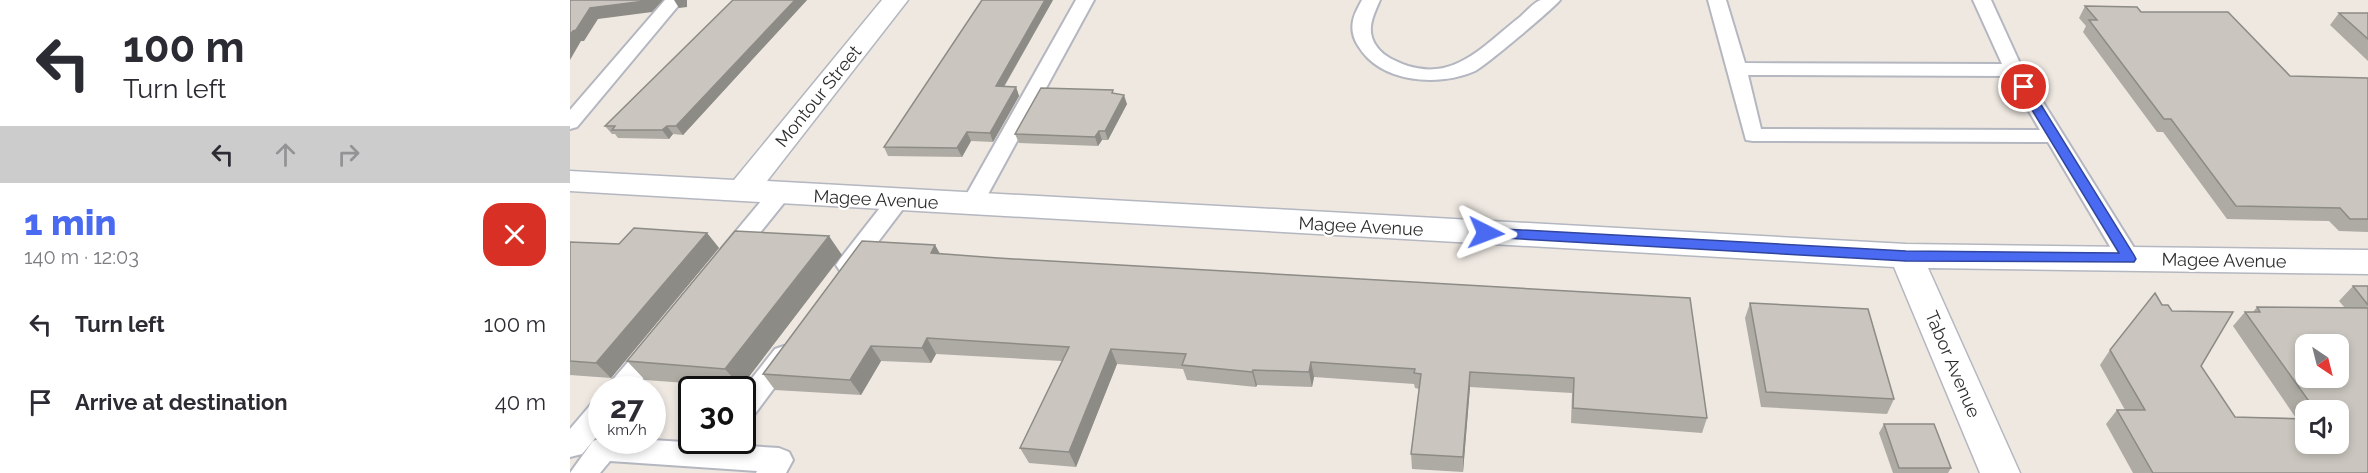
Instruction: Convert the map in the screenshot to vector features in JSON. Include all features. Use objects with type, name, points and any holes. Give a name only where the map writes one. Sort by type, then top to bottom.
[{"type":"street","name":"Montour Street","points":[[742,192],[895,0]]},
{"type":"street","name":"Magee Avenue","points":[[570,181],[1906,256],[2368,262]]},
{"type":"street","name":"Tabor Avenue","points":[[1906,256],[2000,473]]},
{"type":"lane","points":[[570,123],[674,0]]},
{"type":"lane","points":[[972,204],[1085,0]]},
{"type":"lane","points":[[1371,0],[1362,13],[1360,32],[1369,50],[1378,60],[1392,68],[1430,75],[1468,67],[1551,0]]},
{"type":"lane","points":[[1717,0],[1753,135],[2054,136]]},
{"type":"lane","points":[[1982,0],[2014,70],[2129,259]]},
{"type":"lane","points":[[1737,69],[2014,70]]},
{"type":"lane","points":[[720,267],[780,194]]},
{"type":"lane","points":[[836,283],[898,200]]},
{"type":"lane","points":[[631,376],[668,332]]},
{"type":"lane","points":[[756,392],[798,336]]},
{"type":"lane","points":[[571,446],[588,426]]},
{"type":"lane","points":[[571,446],[588,448]]},
{"type":"lane","points":[[584,473],[599,454]]},
{"type":"lane","points":[[746,454],[779,460],[770,473]]},
{"type":"building","points":[[570,0],[646,0],[590,8],[576,30],[570,35]]},
{"type":"building","points":[[733,0],[795,0],[676,126],[667,126],[662,130],[612,130],[615,126],[605,126]]},
{"type":"building","points":[[982,0],[1045,0],[996,86],[1016,87],[990,133],[967,132],[957,148],[884,147]]},
{"type":"building","points":[[2085,6],[2137,7],[2141,12],[2228,12],[2290,76],[2368,78],[2368,219],[2350,219],[2340,208],[2236,206],[2171,119],[2164,119],[2089,20],[2097,20]]},
{"type":"building","points":[[2339,13],[2368,13],[2368,39]]},
{"type":"building","points":[[1041,88],[1113,90],[1112,93],[1124,95],[1105,131],[1099,131],[1095,137],[1015,134]]},
{"type":"building","points":[[634,228],[707,233],[596,363],[570,361],[570,242],[619,244]]},
{"type":"building","points":[[735,231],[829,236],[725,369],[627,361]]},
{"type":"building","points":[[862,241],[935,245],[931,253],[998,258],[1690,298],[1707,418],[1573,408],[1574,378],[1470,372],[1463,457],[1411,454],[1421,374],[1414,373],[1415,369],[1311,362],[1309,372],[1253,370],[1252,372],[1182,365],[1186,354],[1111,349],[1069,452],[1020,448],[1069,347],[927,338],[922,348],[871,346],[850,380],[763,374]]},
{"type":"building","points":[[2353,286],[2368,286],[2368,305]]},
{"type":"building","points":[[2155,293],[2162,305],[2168,305],[2172,311],[2233,312],[2201,366],[2235,417],[2295,419],[2295,454],[2349,454],[2349,400],[2308,400],[2300,388],[2349,388],[2349,334],[2295,334],[2295,382],[2245,312],[2260,312],[2257,307],[2368,308],[2368,473],[2153,473],[2117,410],[2145,410],[2110,350]]},
{"type":"building","points":[[1750,303],[1868,309],[1894,399],[1766,392]]},
{"type":"building","points":[[1884,424],[1934,424],[1951,468],[1899,468]]},
{"type":"route","points":[[1486,233],[1906,256],[2129,259],[2024,87]]}]
